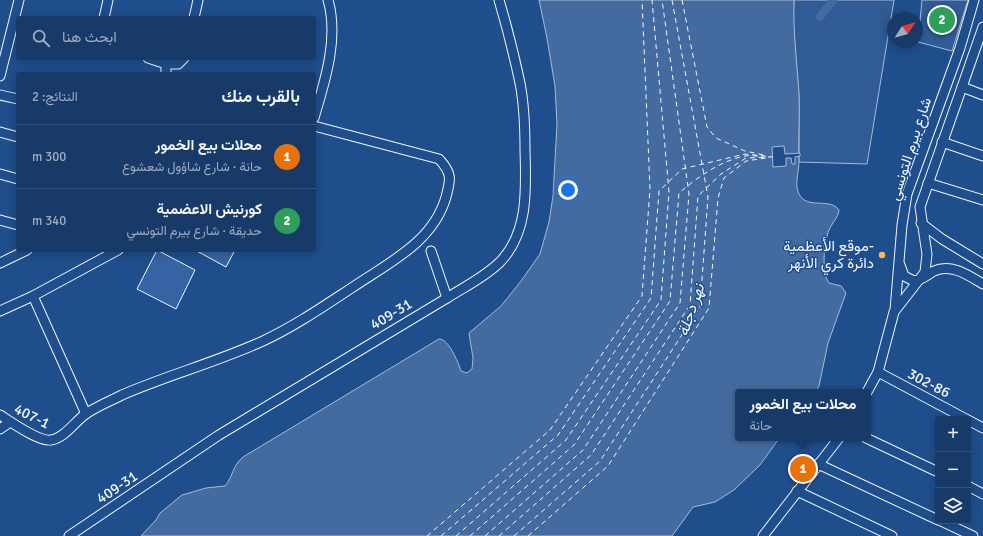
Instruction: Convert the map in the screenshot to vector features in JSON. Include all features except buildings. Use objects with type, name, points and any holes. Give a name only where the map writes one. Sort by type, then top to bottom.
[{"type":"street","points":[[16,16],[19,0]]},
{"type":"street","points":[[104,16],[108,0]]},
{"type":"street","points":[[194,16],[198,0]]},
{"type":"street","points":[[316,111],[329,66],[332,14],[328,0]]},
{"type":"street","name":"409-31","points":[[69,536],[219,435],[447,298],[483,275],[500,262],[511,246],[520,226],[527,194],[525,125],[520,84],[500,0]]},
{"type":"street","name":"شارع بيرم التونسي","points":[[869,389],[878,372],[894,312],[900,264],[902,225],[907,194],[957,56],[974,0]]},
{"type":"street","points":[[0,76],[3,50],[15,25]]},
{"type":"street","name":"شارع بيرم التونسي","points":[[921,279],[928,262],[920,207],[983,27]]},
{"type":"street","points":[[154,60],[166,64],[178,64],[182,60]]},
{"type":"street","points":[[166,64],[166,72]]},
{"type":"street","points":[[962,87],[983,95]]},
{"type":"street","points":[[0,95],[16,99]]},
{"type":"street","points":[[33,296],[86,414],[142,386],[262,341],[298,323],[394,261],[426,235],[438,219],[451,180],[447,168],[440,159],[316,127]]},
{"type":"street","points":[[0,132],[16,136]]},
{"type":"street","points":[[942,142],[983,156]]},
{"type":"street","points":[[0,174],[16,178]]},
{"type":"street","points":[[928,183],[983,200]]},
{"type":"street","points":[[0,220],[16,224]]},
{"type":"street","points":[[922,223],[942,239],[983,264]]},
{"type":"street","points":[[431,251],[447,298]]},
{"type":"street","points":[[0,263],[23,252]]},
{"type":"street","points":[[0,311],[33,296],[114,252]]},
{"type":"street","points":[[900,264],[907,278],[914,281],[938,270],[950,269],[967,274],[983,284]]},
{"type":"street","points":[[894,312],[921,279]]},
{"type":"street","name":"302-86","points":[[878,372],[961,416]]},
{"type":"street","name":"407-1","points":[[0,415],[42,439],[52,440],[60,436],[86,414]]},
{"type":"street","name":"302-86","points":[[971,421],[983,428]]},
{"type":"street","points":[[0,429],[10,422]]},
{"type":"street","points":[[871,440],[935,471]]},
{"type":"street","points":[[763,536],[837,441]]},
{"type":"street","points":[[818,464],[935,519]]},
{"type":"street","points":[[971,488],[983,494]]},
{"type":"street","points":[[797,491],[892,536]]},
{"type":"street","points":[[947,524],[973,536]]},
{"type":"shaded area","points":[[794,0],[894,0],[892,12],[887,12],[887,43],[867,164],[799,162],[799,95],[793,24]]},
{"type":"shaded area","points":[[922,0],[968,0],[952,51],[923,43],[923,12],[921,12]]},
{"type":"water","name":"نهر دجلة","points":[[539,0],[794,0],[799,94],[798,190],[803,199],[807,201],[813,203],[830,204],[839,210],[827,235],[824,265],[826,278],[829,283],[841,286],[846,293],[828,343],[818,389],[735,389],[735,441],[777,441],[760,465],[734,490],[715,502],[693,507],[672,536],[141,536],[156,520],[160,513],[182,495],[206,488],[225,486],[239,460],[243,457],[439,339],[443,340],[450,347],[461,371],[467,373],[472,369],[473,358],[469,333],[501,306],[521,281],[540,254],[549,222],[553,196],[557,124],[555,86]]},
{"type":"pier","points":[[784,146],[785,154],[800,153],[800,156],[795,157],[795,164],[792,164],[791,158],[786,158],[786,166],[773,167],[772,147]]},
{"type":"waterway","points":[[820,17],[833,0]]},
{"type":"ferry route","points":[[427,536],[550,430],[642,296],[650,189],[642,0]]},
{"type":"ferry route","points":[[456,536],[566,440],[661,300],[669,192],[652,0]]},
{"type":"ferry route","points":[[485,536],[583,450],[680,303],[689,194],[662,0]]},
{"type":"ferry route","points":[[514,536],[600,461],[700,307],[708,197],[672,0]]},
{"type":"ferry route","points":[[682,0],[707,127],[716,138],[745,151],[764,155]]},
{"type":"ferry route","points":[[441,536],[558,435],[651,298],[659,191],[682,169],[745,154],[773,157]]},
{"type":"ferry route","points":[[470,536],[574,445],[670,301],[679,193],[694,181],[718,166],[736,158],[745,156],[764,157]]},
{"type":"ferry route","points":[[499,536],[591,455],[690,305],[698,196],[721,174],[746,158],[770,157]]},
{"type":"ferry route","points":[[528,536],[608,466],[709,308],[718,198],[724,178],[746,161],[766,158]]},
{"type":"place","name":"كورنيش الاعضمية","points":[[942,20]]},
{"type":"place","name":"موقع الأعظمية- دائرة كري الأنهر","points":[[882,255]]},
{"type":"place","name":"محلات بيع الخمور","points":[[803,469]]}]
